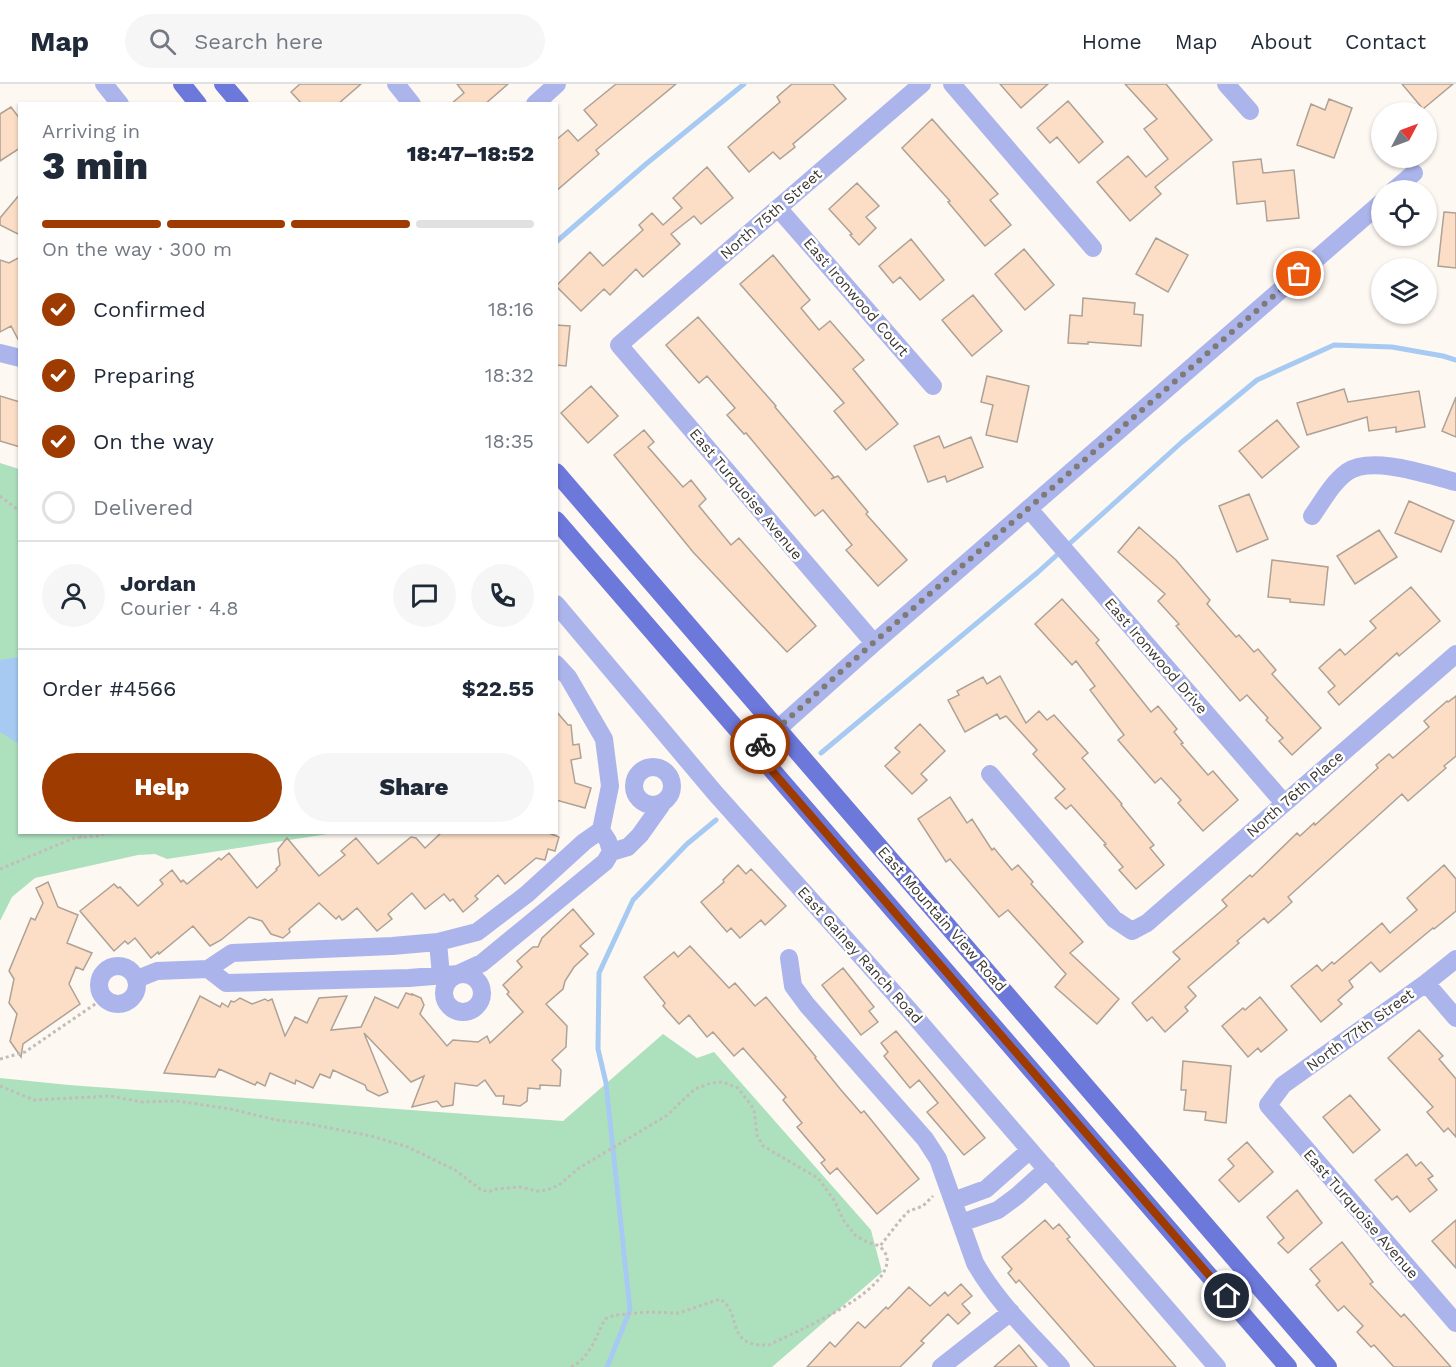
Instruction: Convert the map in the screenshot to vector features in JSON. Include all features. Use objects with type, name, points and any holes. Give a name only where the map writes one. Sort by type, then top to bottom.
[{"type":"main road","points":[[182,84],[196,102]]},
{"type":"main road","points":[[223,84],[238,102]]},
{"type":"main road","name":"East Mountain View Road","points":[[558,474],[1328,1367]]},
{"type":"main road","name":"East Mountain View Road","points":[[558,522],[1288,1367]]},
{"type":"street","points":[[104,84],[118,102]]},
{"type":"street","points":[[396,84],[410,102]]},
{"type":"street","points":[[537,102],[557,84]]},
{"type":"street","name":"North 75th Street","points":[[619,345],[922,84]]},
{"type":"street","points":[[952,84],[1093,248]]},
{"type":"street","points":[[1226,84],[1250,111]]},
{"type":"street","points":[[1406,180],[1414,173]]},
{"type":"street","name":"East Ironwood Court","points":[[778,208],[933,386]]},
{"type":"street","points":[[754,750],[873,643],[1371,212]]},
{"type":"street","name":"East Turquoise Avenue","points":[[619,345],[873,643]]},
{"type":"street","points":[[0,353],[18,358]]},
{"type":"street","points":[[1312,516],[1335,483],[1348,471],[1365,466],[1384,466],[1456,482]]},
{"type":"street","name":"East Ironwood Drive","points":[[1029,509],[1284,803]]},
{"type":"street","name":"East Gainey Ranch Road","points":[[558,606],[688,760],[1047,1169],[1217,1367]]},
{"type":"street","name":"North 76th Place","points":[[990,774],[1114,919],[1132,931],[1147,922],[1456,654]]},
{"type":"street","points":[[137,979],[157,971],[208,969],[232,953],[438,942],[477,932],[531,891],[584,842],[601,830],[610,786],[604,739],[568,677],[558,665]]},
{"type":"street","points":[[669,776],[688,760]]},
{"type":"street","points":[[208,969],[226,982],[449,975],[482,963],[605,862],[611,852],[628,847],[667,800],[672,788],[669,776],[659,768],[646,768],[636,776],[633,788],[638,800],[650,806],[662,804]]},
{"type":"street","points":[[610,786],[633,788]]},
{"type":"street","points":[[601,830],[608,841],[611,852]]},
{"type":"street","points":[[531,891],[548,909]]},
{"type":"street","points":[[438,942],[449,975]]},
{"type":"street","points":[[337,980],[338,949]]},
{"type":"street","points":[[789,958],[793,986],[925,1139],[938,1159],[975,1263],[983,1276],[1011,1312],[1061,1367]]},
{"type":"street","name":"North 77th Street","points":[[1268,1106],[1283,1085],[1456,959]]},
{"type":"street","points":[[117,965],[129,969],[137,979],[136,992],[128,1002],[115,1004],[104,998],[100,993],[99,980],[106,969],[117,965]]},
{"type":"street","points":[[1426,983],[1456,1018]]},
{"type":"street","name":"East Turquoise Avenue","points":[[1268,1106],[1456,1323]]},
{"type":"street","points":[[951,1193],[986,1189],[1030,1150]]},
{"type":"street","points":[[961,1223],[998,1210],[1047,1169]]},
{"type":"street","points":[[941,1367],[1011,1312]]},
{"type":"path","points":[[0,496],[18,510]]},
{"type":"path","points":[[80,838],[83,834]]},
{"type":"path","points":[[0,869],[74,838],[104,834]]},
{"type":"path","points":[[0,1059],[25,1052],[104,998]]},
{"type":"path","points":[[0,1086],[34,1100],[110,1096],[142,1102],[177,1101],[371,1136],[408,1147],[455,1170],[480,1189],[488,1192],[520,1187],[537,1191],[559,1185],[579,1168],[666,1116],[695,1089],[711,1083],[723,1083],[738,1088],[754,1109],[757,1135],[763,1146],[818,1178],[830,1194],[844,1221],[855,1234],[867,1242],[880,1246],[887,1256],[886,1269],[879,1281],[857,1300],[769,1345],[755,1346],[742,1339],[736,1330],[726,1303],[720,1299],[679,1313],[637,1313],[605,1319],[591,1348],[580,1363],[571,1367]]},
{"type":"path","points":[[880,1246],[909,1211],[951,1193]]},
{"type":"green space","points":[[0,463],[18,469],[18,834],[328,834],[167,859],[155,854],[138,855],[35,878],[12,897],[0,921]]},
{"type":"green space","points":[[663,1034],[697,1058],[714,1052],[871,1230],[882,1272],[772,1367],[0,1367],[0,1078],[563,1121]]},
{"type":"water","points":[[18,657],[18,743],[0,732],[0,660]]},
{"type":"building","points":[[300,84],[361,84],[340,102],[300,102],[291,92]]},
{"type":"building","points":[[457,84],[508,84],[487,102],[453,102],[464,93]]},
{"type":"building","points":[[616,84],[676,84],[596,150],[599,154],[558,189],[558,138],[568,130],[578,141],[597,125],[584,110]]},
{"type":"building","points":[[792,84],[833,84],[846,99],[793,144],[795,147],[780,159],[773,152],[749,172],[728,147],[780,102],[777,97]]},
{"type":"building","points":[[1000,84],[1048,84],[1021,108]]},
{"type":"building","points":[[1125,84],[1166,84],[1212,140],[1155,187],[1161,194],[1130,221],[1097,182],[1128,156],[1146,177],[1168,159],[1144,129],[1157,119]]},
{"type":"building","points":[[1402,84],[1453,84],[1431,102],[1417,102]]},
{"type":"building","points":[[1329,99],[1352,108],[1334,158],[1297,145],[1311,104],[1325,110]]},
{"type":"building","points":[[1068,101],[1103,142],[1079,163],[1057,137],[1050,143],[1037,128]]},
{"type":"building","points":[[11,107],[18,116],[18,149],[0,161],[0,114]]},
{"type":"building","points":[[932,119],[998,194],[990,200],[1011,225],[985,246],[948,202],[950,201],[902,148]]},
{"type":"building","points":[[1261,159],[1263,173],[1294,170],[1299,218],[1267,221],[1265,201],[1237,204],[1233,162]]},
{"type":"building","points":[[707,167],[733,198],[701,224],[694,216],[671,234],[680,244],[643,277],[636,269],[610,295],[604,289],[581,311],[558,288],[558,284],[590,252],[603,266],[643,230],[639,225],[652,213],[663,225],[682,208],[673,198]]},
{"type":"building","points":[[857,183],[879,206],[866,217],[876,228],[859,245],[829,209]]},
{"type":"building","points":[[18,196],[18,234],[0,225],[0,218]]},
{"type":"building","points":[[1444,212],[1456,213],[1456,268],[1438,266]]},
{"type":"building","points":[[1156,238],[1188,255],[1168,292],[1136,274]]},
{"type":"building","points":[[911,239],[944,280],[920,300],[900,277],[893,283],[879,266]]},
{"type":"building","points":[[1024,249],[1054,285],[1025,310],[995,274]]},
{"type":"building","points":[[773,255],[810,300],[801,308],[819,330],[830,321],[864,360],[853,369],[898,424],[866,450],[834,411],[844,403],[740,284]]},
{"type":"building","points":[[18,258],[18,339],[11,326],[0,332],[0,260],[9,263]]},
{"type":"building","points":[[973,295],[1002,331],[972,356],[942,320]]},
{"type":"building","points":[[1083,298],[1135,303],[1134,314],[1143,315],[1141,346],[1088,342],[1088,344],[1068,343],[1070,315],[1082,316]]},
{"type":"building","points":[[698,317],[776,406],[834,477],[831,479],[838,476],[868,512],[866,514],[907,560],[878,586],[846,550],[852,545],[823,510],[815,516],[746,433],[744,434],[727,415],[735,408],[707,376],[699,383],[666,345]]},
{"type":"building","points":[[558,325],[570,326],[566,366],[558,365]]},
{"type":"building","points":[[987,376],[1029,386],[1017,442],[986,435],[993,405],[981,402]]},
{"type":"building","points":[[591,386],[618,416],[588,443],[561,413]]},
{"type":"building","points":[[1344,389],[1348,402],[1419,391],[1425,427],[1396,432],[1396,427],[1369,431],[1367,417],[1307,435],[1297,403]]},
{"type":"building","points":[[0,396],[18,401],[18,446],[0,441]]},
{"type":"building","points":[[1456,397],[1456,437],[1442,431]]},
{"type":"building","points":[[1277,420],[1299,447],[1262,478],[1239,451]]},
{"type":"building","points":[[644,430],[654,442],[648,447],[683,487],[691,480],[706,499],[699,506],[731,545],[739,538],[816,626],[787,652],[693,552],[614,455]]},
{"type":"building","points":[[939,436],[944,448],[971,437],[983,467],[947,482],[945,476],[928,482],[914,446]]},
{"type":"building","points":[[1249,494],[1268,539],[1237,552],[1219,506]]},
{"type":"building","points":[[1409,501],[1454,521],[1441,552],[1395,533]]},
{"type":"building","points":[[1139,527],[1176,560],[1210,600],[1207,604],[1236,637],[1239,635],[1254,652],[1258,649],[1276,670],[1272,674],[1321,728],[1292,755],[1279,741],[1283,738],[1266,720],[1268,718],[1247,695],[1240,701],[1176,626],[1179,624],[1158,601],[1165,594],[1118,552]]},
{"type":"building","points":[[1379,530],[1397,557],[1355,584],[1337,556]]},
{"type":"building","points":[[1272,560],[1328,567],[1324,605],[1290,602],[1290,599],[1268,597]]},
{"type":"building","points":[[1411,587],[1440,621],[1399,656],[1397,653],[1339,705],[1328,692],[1335,686],[1319,668],[1340,649],[1345,655],[1376,628],[1370,621]]},
{"type":"building","points":[[1062,599],[1099,640],[1096,643],[1151,712],[1158,706],[1177,729],[1174,732],[1183,743],[1181,744],[1208,775],[1213,771],[1238,800],[1203,831],[1178,803],[1181,800],[1161,778],[1155,783],[1118,740],[1124,735],[1090,690],[1095,686],[1076,661],[1072,665],[1035,624]]},
{"type":"building","points":[[1000,676],[1026,723],[1039,711],[1047,720],[1054,715],[1088,753],[1082,758],[1154,845],[1150,848],[1164,865],[1136,889],[1119,870],[1123,867],[1104,845],[1106,844],[1071,805],[1066,809],[1055,798],[1065,789],[1033,754],[1037,750],[1006,716],[1000,719],[997,714],[965,732],[948,700],[959,695],[957,691],[983,677],[987,684]]},
{"type":"building","points":[[1456,696],[1456,756],[1444,766],[1446,768],[1408,801],[1402,794],[1288,897],[1292,902],[1268,923],[1264,918],[1188,987],[1196,996],[1185,1007],[1188,1011],[1165,1032],[1152,1017],[1147,1021],[1132,1003],[1180,959],[1173,952],[1227,906],[1222,900],[1250,875],[1252,877],[1297,833],[1300,836],[1314,823],[1315,825],[1378,768],[1376,765],[1389,754],[1393,758],[1429,727],[1424,721]]},
{"type":"building","points":[[558,713],[568,725],[571,725],[573,745],[579,744],[581,758],[571,760],[575,783],[591,788],[585,808],[558,801]]},
{"type":"building","points":[[920,724],[945,751],[921,774],[927,780],[912,794],[885,766],[900,752],[895,748]]},
{"type":"building","points":[[950,797],[967,823],[972,819],[992,850],[994,848],[1012,870],[1018,865],[1033,882],[1031,884],[1083,942],[1070,953],[1119,999],[1097,1024],[1055,987],[1066,974],[1008,910],[999,917],[950,859],[946,862],[918,819]]},
{"type":"building","points":[[440,834],[551,834],[559,837],[555,851],[548,849],[545,860],[536,858],[505,884],[498,875],[475,896],[478,899],[463,912],[453,899],[450,901],[444,894],[425,909],[412,893],[388,914],[392,919],[377,931],[357,908],[342,920],[339,916],[336,919],[319,903],[289,929],[290,932],[283,938],[271,934],[262,921],[249,917],[210,946],[193,926],[151,958],[135,938],[128,944],[125,941],[114,951],[80,911],[114,884],[120,887],[138,906],[163,884],[160,880],[172,870],[181,882],[183,880],[187,884],[219,858],[221,860],[229,853],[257,888],[280,865],[278,849],[287,838],[319,876],[345,855],[341,851],[356,838],[378,864],[411,837],[416,838],[425,848]]},
{"type":"building","points":[[738,865],[746,874],[751,869],[786,906],[765,925],[761,920],[740,938],[731,928],[727,932],[701,902],[724,882],[723,880]]},
{"type":"building","points":[[1444,865],[1456,879],[1456,911],[1380,972],[1371,962],[1349,981],[1353,987],[1338,1000],[1342,1004],[1321,1022],[1291,986],[1317,965],[1322,971],[1332,962],[1334,964],[1382,923],[1390,933],[1417,910],[1407,898]]},
{"type":"building","points":[[48,882],[58,907],[78,915],[67,943],[92,953],[83,970],[76,967],[69,984],[80,1004],[23,1044],[21,1057],[10,1041],[17,1014],[9,1003],[14,979],[9,971],[31,918],[35,920],[43,903],[36,888]]},
{"type":"building","points":[[573,909],[594,934],[580,946],[588,954],[574,967],[563,989],[546,1004],[567,1026],[566,1047],[552,1060],[561,1070],[560,1086],[540,1085],[540,1089],[528,1088],[527,1101],[520,1106],[503,1104],[504,1096],[496,1096],[485,1080],[477,1086],[455,1083],[453,1105],[442,1107],[437,1101],[412,1107],[424,1076],[411,1082],[364,1033],[388,1092],[379,1096],[367,1090],[365,1085],[333,1070],[330,1078],[320,1074],[313,1088],[296,1080],[295,1084],[270,1073],[265,1086],[257,1082],[255,1085],[219,1069],[215,1077],[164,1073],[200,996],[220,1007],[222,1003],[228,1007],[231,1001],[234,1002],[240,998],[252,1004],[272,999],[285,1036],[295,1017],[307,1023],[319,998],[347,996],[331,1030],[361,1027],[375,997],[398,1008],[406,993],[421,998],[424,1005],[420,1014],[447,1046],[453,1040],[478,1042],[487,1036],[490,1043],[523,1012],[507,994],[509,992],[503,985],[522,967],[517,961],[533,947],[538,947],[542,938]]},
{"type":"building","points":[[690,946],[729,988],[735,983],[755,1006],[766,997],[841,1090],[861,1113],[864,1111],[919,1179],[877,1214],[837,1168],[830,1174],[821,1163],[825,1160],[797,1127],[802,1123],[783,1100],[786,1097],[743,1048],[734,1056],[713,1032],[707,1037],[689,1015],[679,1024],[663,1006],[665,1003],[644,977],[674,952],[678,957]]},
{"type":"building","points":[[843,968],[874,1007],[869,1011],[878,1022],[861,1035],[822,985]]},
{"type":"building","points":[[1260,997],[1287,1030],[1261,1052],[1258,1048],[1248,1057],[1222,1026]]},
{"type":"building","points":[[1419,1030],[1443,1056],[1439,1059],[1456,1079],[1456,1137],[1448,1128],[1444,1132],[1427,1112],[1433,1107],[1388,1058]]},
{"type":"building","points":[[896,1031],[985,1138],[964,1155],[927,1112],[938,1103],[919,1080],[910,1088],[884,1056],[888,1052],[881,1043]]},
{"type":"building","points":[[1183,1061],[1231,1066],[1226,1123],[1205,1120],[1206,1112],[1184,1110],[1186,1090],[1181,1090]]},
{"type":"building","points":[[1350,1095],[1380,1130],[1353,1153],[1323,1117]]},
{"type":"building","points":[[1247,1142],[1273,1172],[1239,1202],[1219,1180],[1234,1166],[1228,1159]]},
{"type":"building","points":[[1407,1154],[1416,1166],[1421,1162],[1433,1176],[1428,1179],[1437,1190],[1410,1212],[1397,1196],[1392,1200],[1375,1180]]},
{"type":"building","points":[[1297,1190],[1322,1223],[1288,1253],[1278,1243],[1284,1238],[1267,1217]]},
{"type":"building","points":[[1045,1220],[1053,1229],[1059,1224],[1070,1237],[1067,1239],[1176,1367],[1095,1367],[1019,1280],[1016,1283],[1008,1273],[1012,1269],[1002,1257]]},
{"type":"building","points":[[1456,1220],[1456,1268],[1432,1241]]},
{"type":"building","points":[[1342,1242],[1373,1282],[1370,1284],[1401,1317],[1404,1314],[1451,1367],[1394,1367],[1374,1345],[1371,1347],[1357,1332],[1363,1326],[1344,1306],[1338,1311],[1316,1285],[1320,1281],[1310,1269]]},
{"type":"building","points":[[961,1284],[972,1296],[962,1304],[970,1313],[958,1324],[948,1314],[921,1341],[924,1343],[900,1367],[807,1367],[830,1342],[835,1347],[858,1322],[865,1328],[909,1287],[930,1306],[945,1292],[948,1296]]},
{"type":"building","points":[[1019,1345],[1037,1367],[994,1367]]},
{"type":"waterway","points":[[558,240],[744,84]]},
{"type":"waterway","points":[[821,753],[1037,573],[1182,442],[1257,380],[1334,345],[1392,347],[1456,360]]},
{"type":"waterway","points":[[607,1367],[630,1310],[606,1083],[598,1049],[599,973],[633,900],[687,844],[716,820]]},
{"type":"way so far","points":[[760,744],[873,643],[1299,274]]},
{"type":"route","points":[[760,744],[754,750],[1227,1296]]}]
